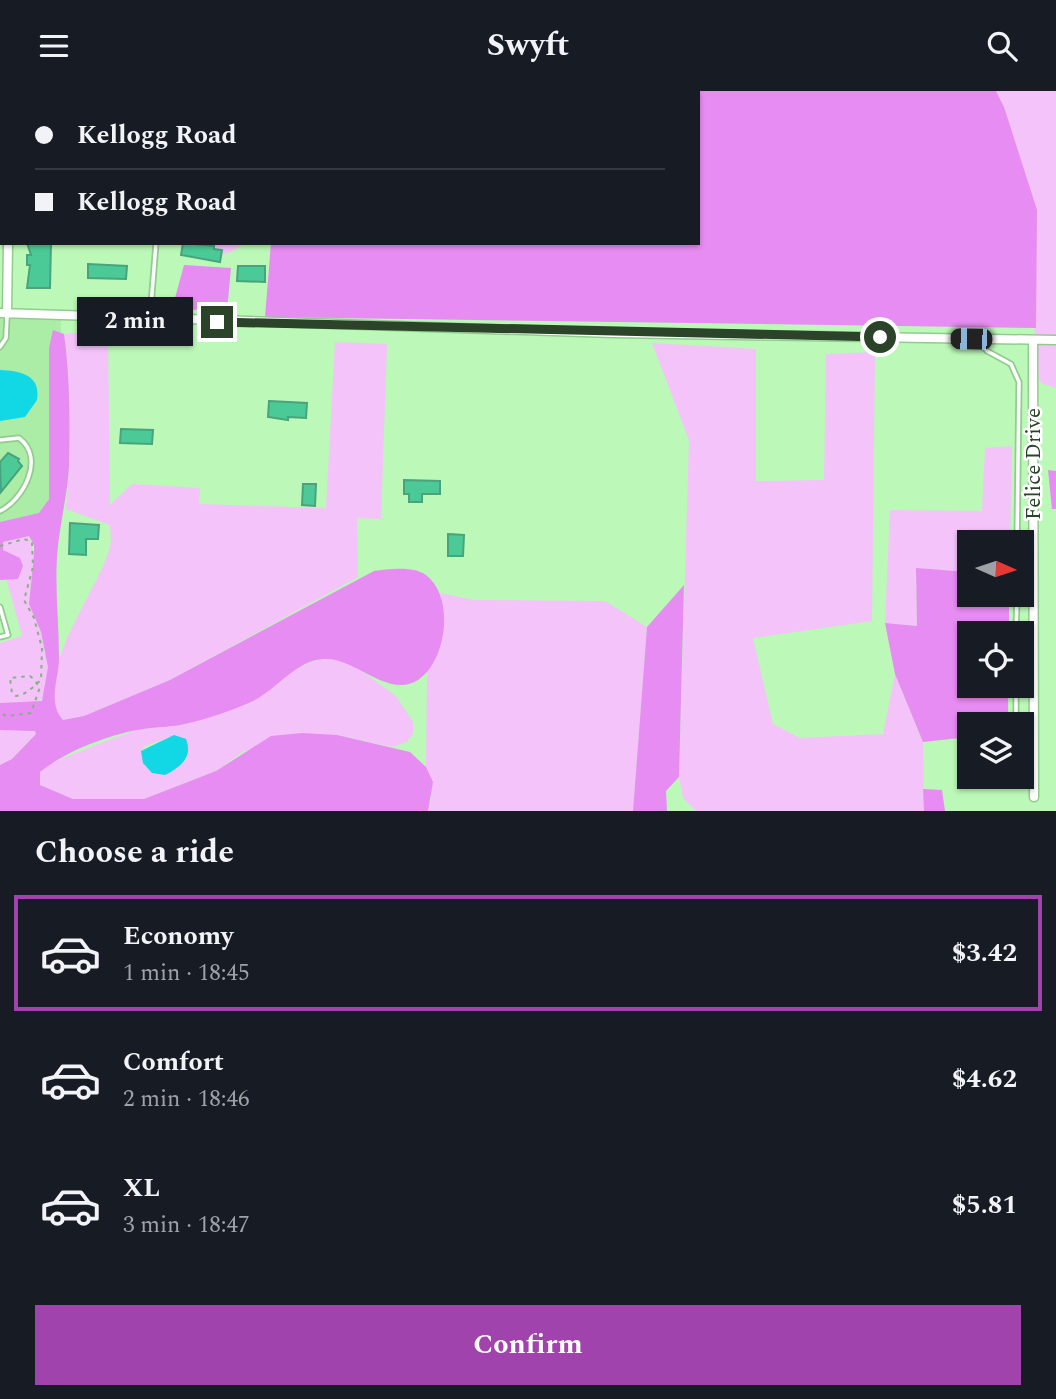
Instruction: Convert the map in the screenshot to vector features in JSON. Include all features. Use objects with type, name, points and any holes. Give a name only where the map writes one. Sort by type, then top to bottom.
[{"type":"street","points":[[5,245],[4,314],[621,333],[1056,340]]},
{"type":"street","name":"Felice Drive","points":[[1033,340],[1034,797]]},
{"type":"lane","points":[[150,320],[156,245]]},
{"type":"lane","points":[[0,347],[6,338],[4,314]]},
{"type":"lane","points":[[978,339],[987,351],[1011,364],[1017,375],[1017,530]]},
{"type":"lane","points":[[0,440],[13,437],[23,442],[29,451],[30,468],[21,495],[0,511]]},
{"type":"lane","points":[[0,607],[8,635],[0,637]]},
{"type":"lane","points":[[1016,698],[1016,712]]},
{"type":"path","points":[[0,546],[28,539],[32,542],[32,571],[23,596],[35,621],[44,659],[42,678],[37,684],[25,694],[16,696],[11,691],[10,679],[15,675],[27,676],[37,684],[40,688],[31,713],[6,716],[0,713]]},
{"type":"shaded area","points":[[700,91],[996,91],[1004,107],[1037,210],[1036,328],[265,317],[271,245],[700,245]]},
{"type":"shaded area","points":[[996,91],[1056,91],[1056,388],[1041,383],[1035,370],[1034,283],[1004,107]]},
{"type":"shaded area","points":[[187,245],[241,245],[221,255],[199,251]]},
{"type":"shaded area","points":[[184,265],[231,268],[227,311],[172,309]]},
{"type":"shaded area","points":[[0,317],[61,319],[59,521],[0,527]]},
{"type":"shaded area","points":[[53,330],[64,334],[69,401],[69,467],[57,570],[59,658],[55,698],[58,713],[63,720],[84,716],[170,680],[374,571],[408,569],[426,575],[441,598],[444,629],[436,659],[418,680],[395,684],[336,660],[314,661],[295,670],[260,697],[235,709],[185,724],[117,735],[75,750],[40,772],[40,785],[73,799],[144,799],[216,771],[271,736],[302,733],[337,735],[410,752],[426,767],[433,782],[428,811],[0,811],[0,765],[12,759],[36,734],[35,731],[0,730],[0,703],[42,701],[48,667],[41,632],[29,604],[34,545],[29,536],[3,542],[3,550],[20,558],[23,566],[18,579],[0,580],[0,522],[39,513],[49,499],[49,348]]},
{"type":"shaded area","points":[[108,330],[110,505],[132,484],[200,488],[199,504],[326,508],[335,342],[387,344],[381,519],[357,518],[358,577],[170,680],[84,716],[63,720],[54,703],[54,682],[59,659],[104,565],[111,539],[110,525],[66,509],[69,467],[64,334]]},
{"type":"shaded area","points":[[652,343],[756,349],[756,481],[824,480],[826,354],[875,352],[872,621],[753,638],[773,724],[800,738],[883,734],[895,674],[923,742],[924,811],[696,811],[683,798],[679,777],[689,440]]},
{"type":"shaded area","points":[[1012,446],[1010,530],[957,530],[957,571],[916,569],[917,626],[885,623],[890,510],[982,511],[985,448]]},
{"type":"shaded area","points":[[1048,470],[1056,471],[1056,509],[1052,509]]},
{"type":"shaded area","points":[[29,536],[34,555],[29,604],[41,632],[48,667],[44,696],[39,702],[0,703],[0,643],[22,636],[6,578],[18,579],[22,562],[3,550],[2,543],[10,538]]},
{"type":"shaded area","points":[[916,568],[957,571],[957,607],[1009,607],[1009,621],[957,621],[957,698],[1008,698],[1008,712],[957,712],[957,738],[923,742],[895,674],[885,623],[917,626]]},
{"type":"shaded area","points":[[684,585],[679,777],[666,791],[667,811],[633,811],[647,627]]},
{"type":"shaded area","points":[[440,593],[473,600],[605,601],[647,627],[633,811],[428,811],[431,799],[426,767],[427,672],[439,650],[444,620]]},
{"type":"shaded area","points":[[322,658],[349,662],[396,696],[413,722],[413,733],[407,742],[392,747],[337,735],[244,751],[216,771],[144,799],[73,799],[40,785],[40,772],[51,763],[140,729],[185,724],[253,701],[297,668]],"holes":[[[174,736],[187,759],[171,772],[141,751],[145,746]]]},
{"type":"shaded area","points":[[26,728],[36,731],[36,734],[12,759],[0,765],[0,730]]},
{"type":"shaded area","points":[[923,789],[942,790],[945,811],[924,811]]},
{"type":"water","points":[[0,370],[22,373],[36,385],[37,400],[25,417],[0,421]]},
{"type":"water","points":[[174,735],[186,739],[187,756],[176,769],[165,775],[152,773],[143,763],[141,751]]},
{"type":"building","points":[[28,245],[51,245],[50,288],[27,288],[30,265],[27,265],[27,255],[31,255]]},
{"type":"building","points":[[183,245],[214,246],[214,249],[222,250],[220,262],[181,255]]},
{"type":"building","points":[[88,264],[127,266],[126,279],[88,278]]},
{"type":"building","points":[[238,266],[265,266],[265,282],[237,281]]},
{"type":"building","points":[[269,401],[307,403],[306,418],[288,417],[288,420],[268,417]]},
{"type":"building","points":[[121,429],[153,430],[152,444],[120,443]]},
{"type":"building","points":[[8,453],[19,459],[22,466],[1,492],[0,462]]},
{"type":"building","points":[[404,480],[440,481],[440,494],[422,494],[422,502],[409,502],[409,494],[404,494]]},
{"type":"building","points":[[303,484],[316,484],[315,506],[302,505]]},
{"type":"building","points":[[70,523],[99,525],[98,539],[86,539],[86,555],[69,554]]},
{"type":"building","points":[[448,534],[464,535],[463,556],[448,556]]},
{"type":"route","points":[[217,322],[880,337]]}]
